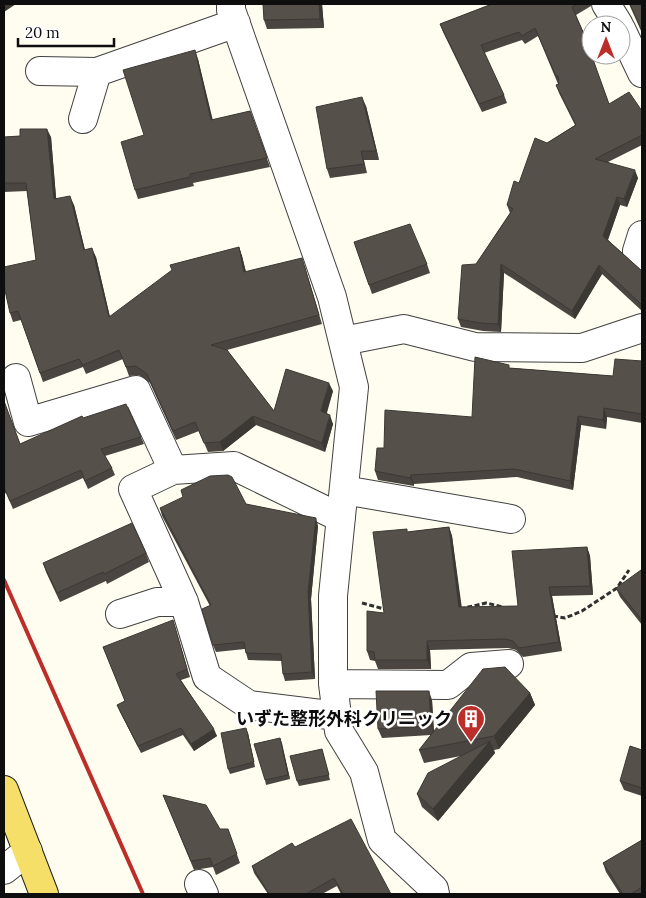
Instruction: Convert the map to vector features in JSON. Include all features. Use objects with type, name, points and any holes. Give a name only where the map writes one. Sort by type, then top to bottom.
[{"type":"main road","points":[[4,790],[44,894]]},
{"type":"street","points":[[606,4],[613,15]]},
{"type":"street","points":[[40,71],[96,72],[234,13],[332,297],[354,386],[332,596],[333,684],[339,731],[364,772],[382,840],[434,889],[435,894]]},
{"type":"street","points":[[631,50],[642,73]]},
{"type":"street","points":[[83,119],[96,72]]},
{"type":"street","points":[[642,235],[637,251],[642,257]]},
{"type":"street","points":[[343,341],[404,328],[475,347],[582,348],[642,328]]},
{"type":"street","points":[[16,378],[28,422],[136,390],[173,470]]},
{"type":"street","points":[[337,716],[249,705],[207,677],[184,602],[133,489],[173,470],[234,466],[341,518]]},
{"type":"street","points":[[344,490],[511,519]]},
{"type":"street","points":[[120,614],[157,602],[184,602]]},
{"type":"street","points":[[333,684],[448,685],[471,667],[509,664]]},
{"type":"street","points":[[4,870],[28,851]]},
{"type":"path","points":[[546,615],[565,618],[582,611],[617,588],[629,570]]},
{"type":"path","points":[[332,596],[395,613]]},
{"type":"path","points":[[458,610],[465,606],[486,603],[510,608]]},
{"type":"building","points":[[263,4],[319,4],[320,19],[264,20]]},
{"type":"building","points":[[492,4],[578,4],[572,7],[581,27],[581,65],[595,65],[609,104],[629,92],[642,111],[642,135],[595,159],[635,170],[624,199],[617,197],[603,236],[642,271],[641,304],[599,265],[572,311],[501,264],[498,324],[458,319],[462,265],[476,264],[513,209],[507,205],[514,181],[519,183],[535,138],[547,143],[576,125],[556,85],[559,84],[558,76],[556,76],[535,28],[522,36],[519,32],[481,45],[504,95],[479,104],[440,24]]},
{"type":"building","points":[[630,4],[642,4],[642,31]]},
{"type":"building","points":[[195,50],[211,120],[250,111],[267,158],[190,174],[190,177],[135,190],[121,142],[144,135],[123,70]]},
{"type":"building","points":[[362,97],[376,151],[361,151],[364,164],[327,169],[316,107]]},
{"type":"building","points":[[20,129],[47,129],[54,199],[70,196],[84,250],[92,248],[109,317],[172,270],[170,265],[239,247],[244,272],[302,258],[319,315],[211,345],[227,350],[274,411],[286,369],[329,383],[321,411],[330,415],[322,443],[253,416],[220,442],[204,443],[195,422],[173,431],[147,374],[136,366],[126,367],[119,350],[83,365],[79,359],[40,373],[18,311],[10,313],[4,286],[4,267],[36,260],[26,183],[4,183],[4,137],[20,136]]},
{"type":"building","points":[[410,224],[427,264],[369,285],[354,242]]},
{"type":"building","points":[[475,357],[509,365],[509,368],[613,376],[615,359],[642,361],[642,414],[604,408],[603,420],[578,416],[570,481],[514,469],[411,475],[410,478],[375,471],[377,448],[384,448],[385,410],[472,417]]},
{"type":"building","points":[[4,401],[20,444],[82,416],[83,418],[126,404],[141,437],[101,449],[112,468],[85,481],[81,470],[10,501],[4,487]]},
{"type":"building","points":[[228,475],[232,477],[246,504],[316,518],[308,592],[312,672],[283,674],[281,654],[246,653],[244,642],[213,645],[202,609],[211,605],[160,508],[183,497],[181,490],[210,476]]},
{"type":"building","points":[[132,523],[146,553],[104,574],[103,572],[57,593],[43,563]]},
{"type":"building","points":[[449,527],[459,607],[518,606],[512,551],[587,547],[590,586],[549,587],[559,642],[519,648],[513,641],[505,639],[427,641],[427,660],[375,660],[374,652],[367,651],[367,611],[384,613],[373,532],[407,529],[407,532]]},
{"type":"building","points":[[641,570],[642,572],[642,620],[616,588]]},
{"type":"building","points":[[173,620],[187,669],[176,674],[214,729],[191,744],[181,728],[138,746],[117,705],[125,701],[103,647]]},
{"type":"building","points":[[505,667],[530,693],[494,736],[419,750],[483,669]]},
{"type":"building","points":[[376,691],[429,691],[431,726],[378,729]]},
{"type":"building","points":[[246,728],[254,762],[228,769],[221,733]]},
{"type":"building","points":[[280,738],[288,775],[265,780],[254,744]]},
{"type":"building","points":[[490,741],[433,809],[417,794],[428,773]]},
{"type":"building","points":[[630,746],[642,750],[642,788],[620,781]]},
{"type":"building","points":[[322,749],[329,775],[297,781],[290,756]]},
{"type":"building","points":[[163,795],[206,805],[220,829],[228,829],[237,854],[213,866],[210,858],[191,861]]},
{"type":"building","points":[[351,819],[391,894],[343,894],[334,878],[306,894],[269,894],[252,866],[292,843],[295,847]]},
{"type":"building","points":[[642,840],[642,887],[631,894],[623,894],[603,863]]},
{"type":"railway","points":[[4,580],[143,894]]},
{"type":"place","name":"いずた整形外科クリニック","points":[[471,743]]}]
